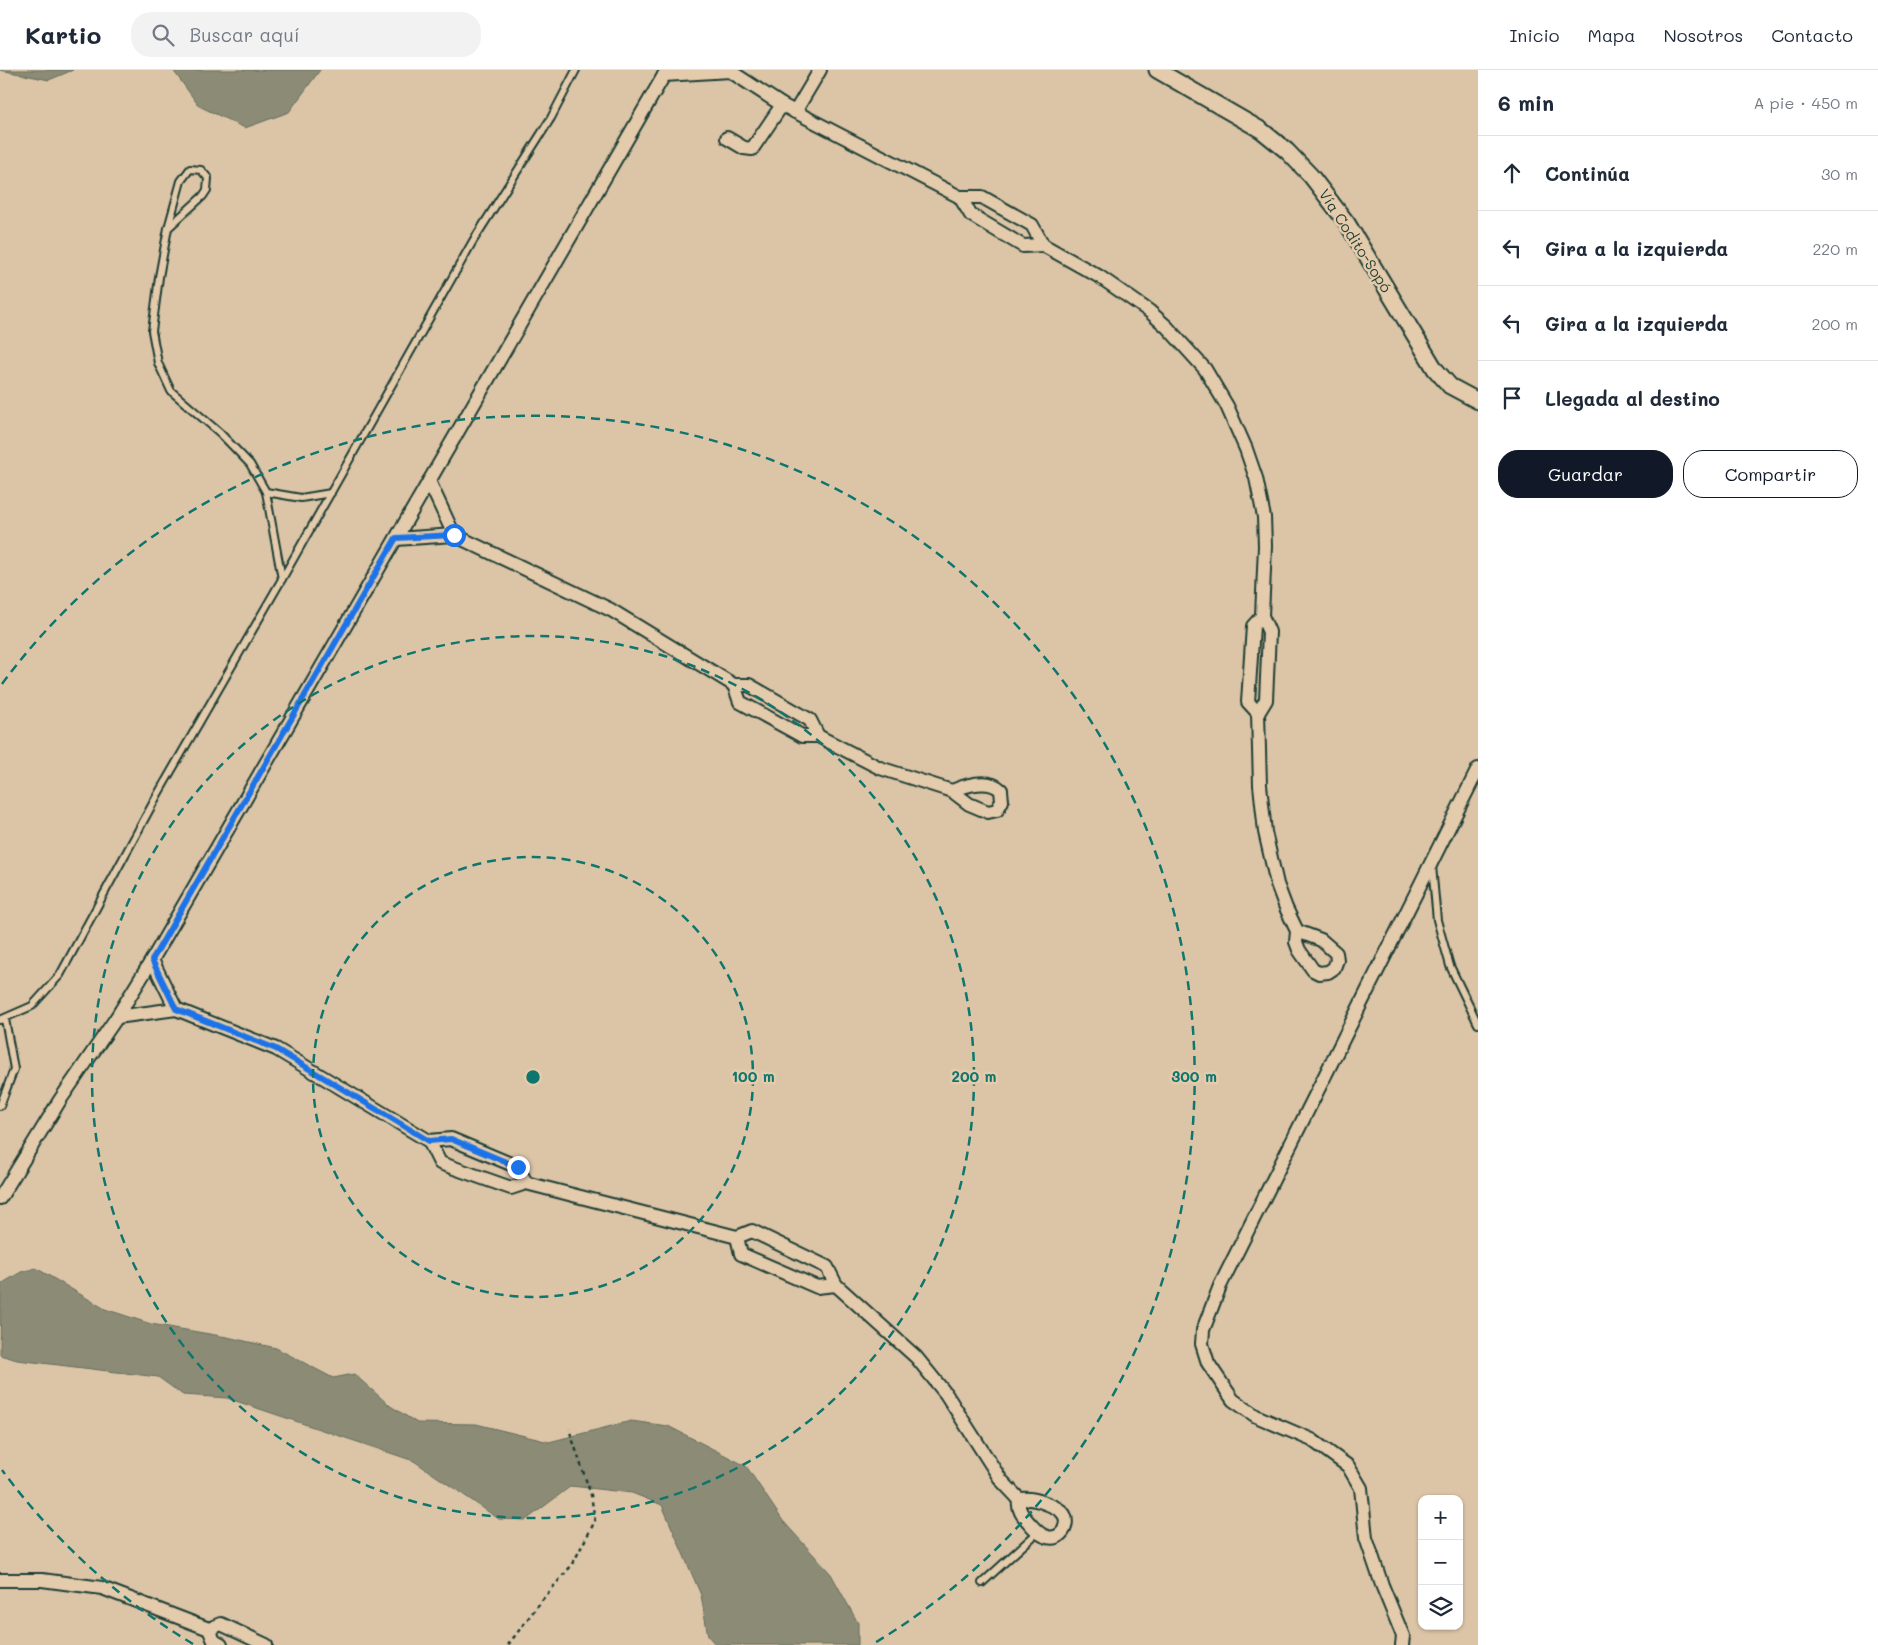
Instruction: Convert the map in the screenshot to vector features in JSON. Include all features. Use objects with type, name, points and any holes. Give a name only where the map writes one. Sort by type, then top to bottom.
[{"type":"street","points":[[795,112],[820,70]]},
{"type":"street","name":"Vía Codito-Sopó","points":[[1158,70],[1261,130],[1288,151],[1311,176],[1347,223],[1435,368],[1450,386],[1477,398]]},
{"type":"street","points":[[0,1198],[60,1100],[117,1017],[152,960],[665,72],[730,71],[782,105],[960,197],[982,196],[1032,225],[1043,245],[1100,277],[1149,311],[1167,327],[1205,369],[1233,420],[1246,450],[1256,478],[1264,517],[1265,546],[1262,616],[1269,632],[1266,700],[1258,713],[1260,785],[1266,832],[1277,884],[1297,931]]},
{"type":"street","points":[[727,138],[744,148],[752,149],[782,105]]},
{"type":"street","points":[[960,197],[971,216],[1023,246],[1043,245]]},
{"type":"street","points":[[429,481],[454,535]]},
{"type":"street","points":[[396,538],[454,535],[611,610],[734,686],[749,686],[810,720],[818,736]]},
{"type":"street","points":[[1258,713],[1248,702],[1253,626],[1262,616]]},
{"type":"street","points":[[734,686],[740,702],[802,736],[818,736],[880,768],[952,791]]},
{"type":"street","points":[[1402,1645],[1403,1636],[1382,1585],[1366,1538],[1361,1488],[1348,1466],[1312,1440],[1256,1416],[1233,1400],[1208,1363],[1202,1344],[1203,1330],[1220,1286],[1478,769]]},
{"type":"street","points":[[152,960],[176,1009]]},
{"type":"street","points":[[117,1017],[176,1009],[276,1049],[429,1141],[440,1163],[511,1188],[526,1183],[737,1237],[752,1231],[827,1267],[836,1285],[916,1357],[946,1394],[1001,1480],[1019,1499]]},
{"type":"street","points":[[429,1141],[451,1139],[518,1167],[526,1183]]},
{"type":"street","points":[[737,1237],[741,1254],[817,1287],[836,1285]]},
{"type":"street","points":[[1027,1498],[1041,1501],[1063,1512],[1065,1525],[1063,1530],[1058,1536],[1053,1538],[1047,1538],[1037,1532],[1020,1512],[1018,1506],[1019,1499],[1027,1498]]},
{"type":"street","points":[[0,1580],[42,1580],[102,1588],[209,1629],[221,1624],[266,1645]]},
{"type":"street","points":[[209,1629],[214,1641],[222,1645]]},
{"type":"lane","points":[[0,1106],[14,1069],[2,1020],[32,1006],[60,975],[158,794],[473,241],[551,118],[576,70]]},
{"type":"lane","points":[[168,228],[203,196],[207,190],[208,178],[200,170],[190,169],[181,181],[168,228],[152,331],[158,363],[171,392],[220,434],[250,464],[266,492],[282,579]]},
{"type":"lane","points":[[266,492],[301,498],[331,493]]},
{"type":"lane","points":[[1431,863],[1437,920],[1450,966],[1478,1024]]},
{"type":"lane","points":[[982,1583],[1037,1532]]},
{"type":"path","points":[[508,1645],[542,1600],[572,1565],[595,1522],[591,1495],[570,1429]]},
{"type":"shaded area","points":[[0,70],[73,70],[49,80]]},
{"type":"shaded area","points":[[173,70],[320,70],[289,112],[245,128],[199,106]]},
{"type":"shaded area","points":[[36,1268],[105,1309],[151,1324],[227,1337],[276,1348],[333,1378],[354,1374],[389,1405],[417,1423],[476,1424],[549,1442],[631,1421],[668,1426],[746,1466],[783,1521],[831,1574],[858,1623],[858,1645],[716,1645],[708,1636],[701,1595],[662,1505],[632,1493],[571,1486],[526,1520],[499,1519],[414,1461],[227,1398],[183,1395],[158,1377],[17,1360],[0,1355],[1,1284],[21,1272]]},
{"type":"route","points":[[454,535],[396,538],[152,960],[176,1009],[276,1049],[429,1141],[451,1139],[518,1167]]}]
